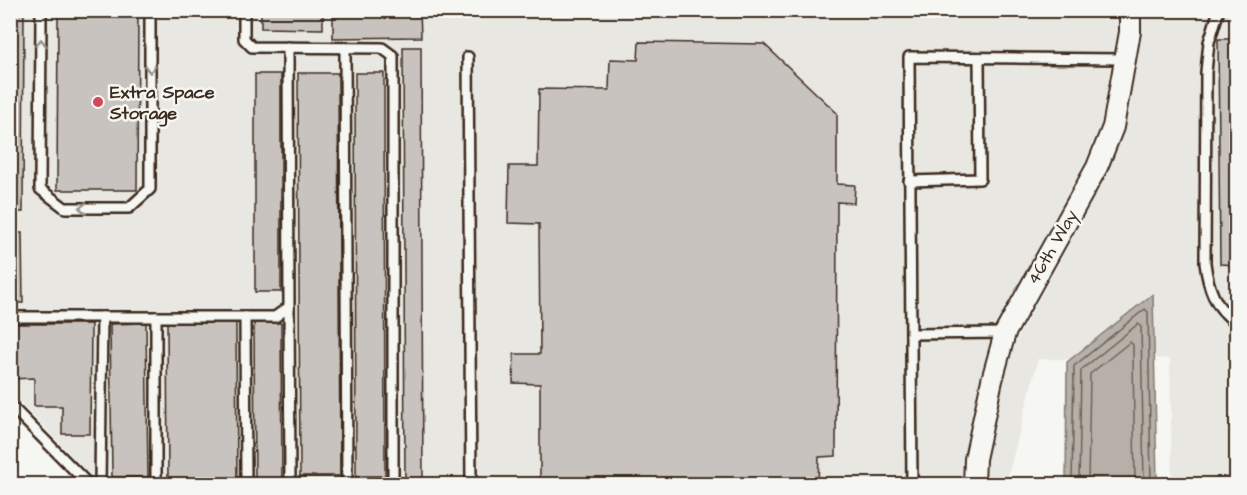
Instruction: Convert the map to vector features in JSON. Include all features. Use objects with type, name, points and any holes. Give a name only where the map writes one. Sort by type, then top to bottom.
[{"type":"street","name":"46th Way","points":[[974,484],[977,448],[1005,333],[1097,167],[1113,127],[1125,58],[1130,10]]},
{"type":"lane","points":[[44,10],[41,13],[40,189],[65,208],[129,208],[150,189],[150,10]]},
{"type":"lane","points":[[244,10],[244,39],[252,48],[382,48],[393,56],[393,484]]},
{"type":"lane","points":[[1219,10],[1209,42],[1206,72],[1205,262],[1207,280],[1214,297],[1224,315],[1236,322]]},
{"type":"lane","points":[[288,48],[290,484]]},
{"type":"lane","points":[[345,48],[347,484]]},
{"type":"lane","points":[[468,57],[471,484]]},
{"type":"lane","points":[[912,484],[909,57],[1125,58]]},
{"type":"lane","points":[[909,181],[980,179],[979,58]]},
{"type":"lane","points":[[10,317],[275,317],[289,307]]},
{"type":"lane","points":[[100,484],[102,317]]},
{"type":"lane","points":[[156,317],[156,484]]},
{"type":"lane","points":[[245,317],[246,484]]},
{"type":"lane","points":[[911,334],[1005,333]]},
{"type":"lane","points":[[10,405],[88,484]]},
{"type":"shaded area","points":[[11,11],[1118,11],[1118,31],[1101,123],[1086,160],[995,327],[980,377],[963,458],[962,484],[99,484],[11,393]]},
{"type":"shaded area","points":[[1142,11],[1236,11],[1236,484],[1172,484],[1170,359],[1156,358],[1153,294],[1072,359],[1038,359],[1006,484],[986,484],[987,461],[1003,384],[1017,339],[1107,174],[1125,130],[1142,33]]},
{"type":"water","points":[[1153,294],[1157,484],[1066,484],[1067,362]]},
{"type":"building","points":[[10,10],[24,10],[23,212],[10,212]]},
{"type":"building","points":[[261,10],[323,10],[323,29],[261,28]]},
{"type":"building","points":[[333,10],[420,10],[421,37],[333,38]]},
{"type":"building","name":"Extra Space Storage","points":[[58,14],[138,14],[137,190],[57,190]]},
{"type":"building","points":[[1218,39],[1236,39],[1236,265],[1220,264]]},
{"type":"building","points":[[639,42],[764,44],[837,113],[837,184],[855,185],[854,203],[837,202],[836,456],[819,457],[818,484],[540,484],[540,384],[513,383],[514,354],[540,354],[539,224],[508,223],[509,166],[538,166],[539,89],[609,90],[610,59],[638,60]]},
{"type":"building","points":[[403,47],[421,47],[423,484],[405,484]]},
{"type":"building","points":[[298,73],[338,73],[340,476],[300,476]]},
{"type":"building","points":[[355,73],[384,73],[385,476],[356,476]]},
{"type":"building","points":[[255,74],[281,74],[281,292],[255,292]]},
{"type":"building","points":[[10,233],[22,233],[23,303],[10,303]]},
{"type":"building","points":[[236,322],[237,484],[168,484],[167,323]]},
{"type":"building","points":[[146,323],[148,477],[112,477],[110,324]]},
{"type":"building","points":[[254,323],[281,323],[282,484],[255,484]]},
{"type":"building","points":[[10,324],[91,324],[90,434],[62,434],[62,406],[34,406],[34,378],[10,379]]},
{"type":"place","name":"Extra Space Storage","points":[[98,102]]}]
